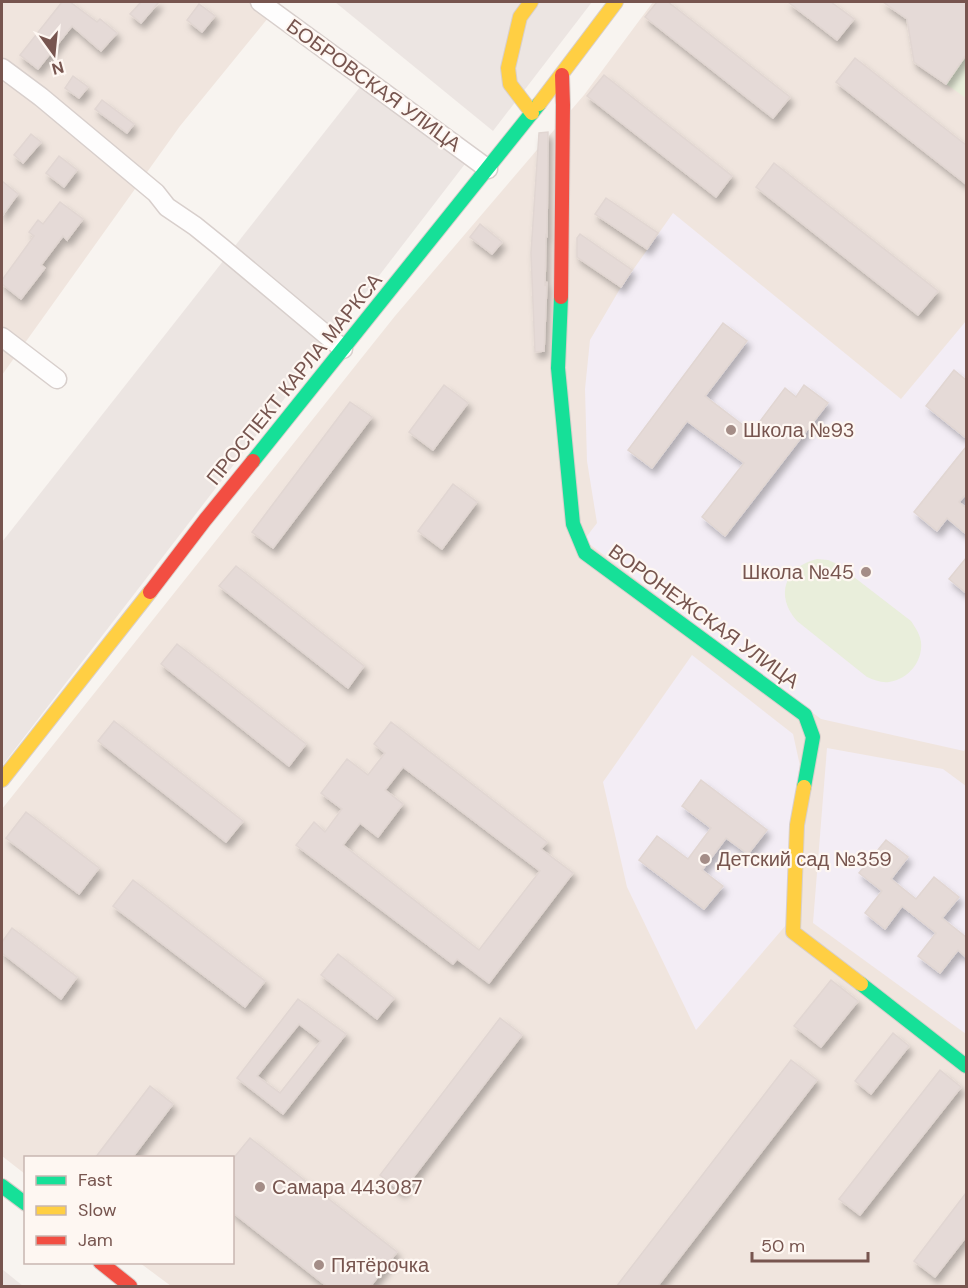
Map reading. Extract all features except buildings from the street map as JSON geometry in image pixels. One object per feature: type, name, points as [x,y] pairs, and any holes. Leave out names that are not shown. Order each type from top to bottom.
[{"type":"street","name":"БОБРОВСКАЯ УЛИЦА","points":[[260,2],[489,169]]},
{"type":"street","points":[[531,2],[520,16],[508,68],[510,84],[532,113]]},
{"type":"street","name":"ПРОСПЕКТ КАРЛА МАРКСА","points":[[2,780],[205,520],[489,169],[615,2]]},
{"type":"street","points":[[2,68],[41,97],[156,193],[167,207],[195,226],[343,349]]},
{"type":"street","name":"ВОРОНЕЖСКАЯ УЛИЦА","points":[[562,75],[564,105],[562,281],[558,368],[573,525],[585,553],[806,716],[813,737],[797,825],[793,932],[966,1066]]},
{"type":"street","points":[[2,337],[57,379]]},
{"type":"street","points":[[2,1186],[24,1202]]},
{"type":"street","points":[[101,1264],[130,1287]]},
{"type":"shaded area","points":[[2,2],[281,2],[180,126],[2,375]]},
{"type":"shaded area","points":[[335,2],[592,2],[493,131]]},
{"type":"shaded area","points":[[653,2],[966,2],[966,1286],[171,1286],[141,1264],[234,1264],[234,1156],[24,1156],[24,1173],[2,1156],[2,809],[395,316],[584,95]]},
{"type":"shaded area","points":[[360,87],[468,160],[2,766],[2,542]]},
{"type":"shaded area","points":[[673,213],[901,399],[966,321],[966,747],[964,751],[821,719],[584,540],[597,523],[587,461],[585,389],[590,340],[621,287]]},
{"type":"shaded area","name":"Детский сад №359","points":[[692,655],[793,734],[800,766],[786,925],[696,1030],[627,887],[603,782]]},
{"type":"shaded area","points":[[827,748],[943,769],[966,786],[966,1034],[813,923]]},
{"type":"shaded area","points":[[2,1269],[23,1286],[2,1286]]},
{"type":"green space","points":[[966,56],[966,98],[946,84]]},
{"type":"green space","points":[[817,559],[837,564],[911,621],[920,636],[920,656],[913,668],[903,677],[889,682],[880,682],[867,677],[797,621],[786,602],[786,584],[797,569]]},
{"type":"traffic: fast","points":[[253,461],[539,104]]},
{"type":"traffic: fast","points":[[561,297],[558,368],[573,524],[585,553],[805,715],[813,737],[804,787]]},
{"type":"traffic: fast","points":[[861,984],[966,1066]]},
{"type":"traffic: fast","points":[[2,1186],[24,1202]]},
{"type":"traffic: slow","points":[[531,2],[520,17],[508,68],[510,84],[532,113]]},
{"type":"traffic: slow","points":[[539,104],[616,2]]},
{"type":"traffic: slow","points":[[2,780],[150,592]]},
{"type":"traffic: slow","points":[[804,787],[797,825],[793,932],[861,984]]},
{"type":"traffic: jam","points":[[561,297],[562,75]]},
{"type":"traffic: jam","points":[[150,592],[253,461]]},
{"type":"traffic: jam","points":[[102,1264],[130,1286]]},
{"type":"place","name":"Школа №93","points":[[731,430]]},
{"type":"place","name":"Школа №45","points":[[866,572]]},
{"type":"place","name":"Детский сад №359","points":[[705,859]]},
{"type":"place","name":"Самара 443087","points":[[260,1187]]},
{"type":"place","name":"Пятёрочка","points":[[319,1265]]}]
